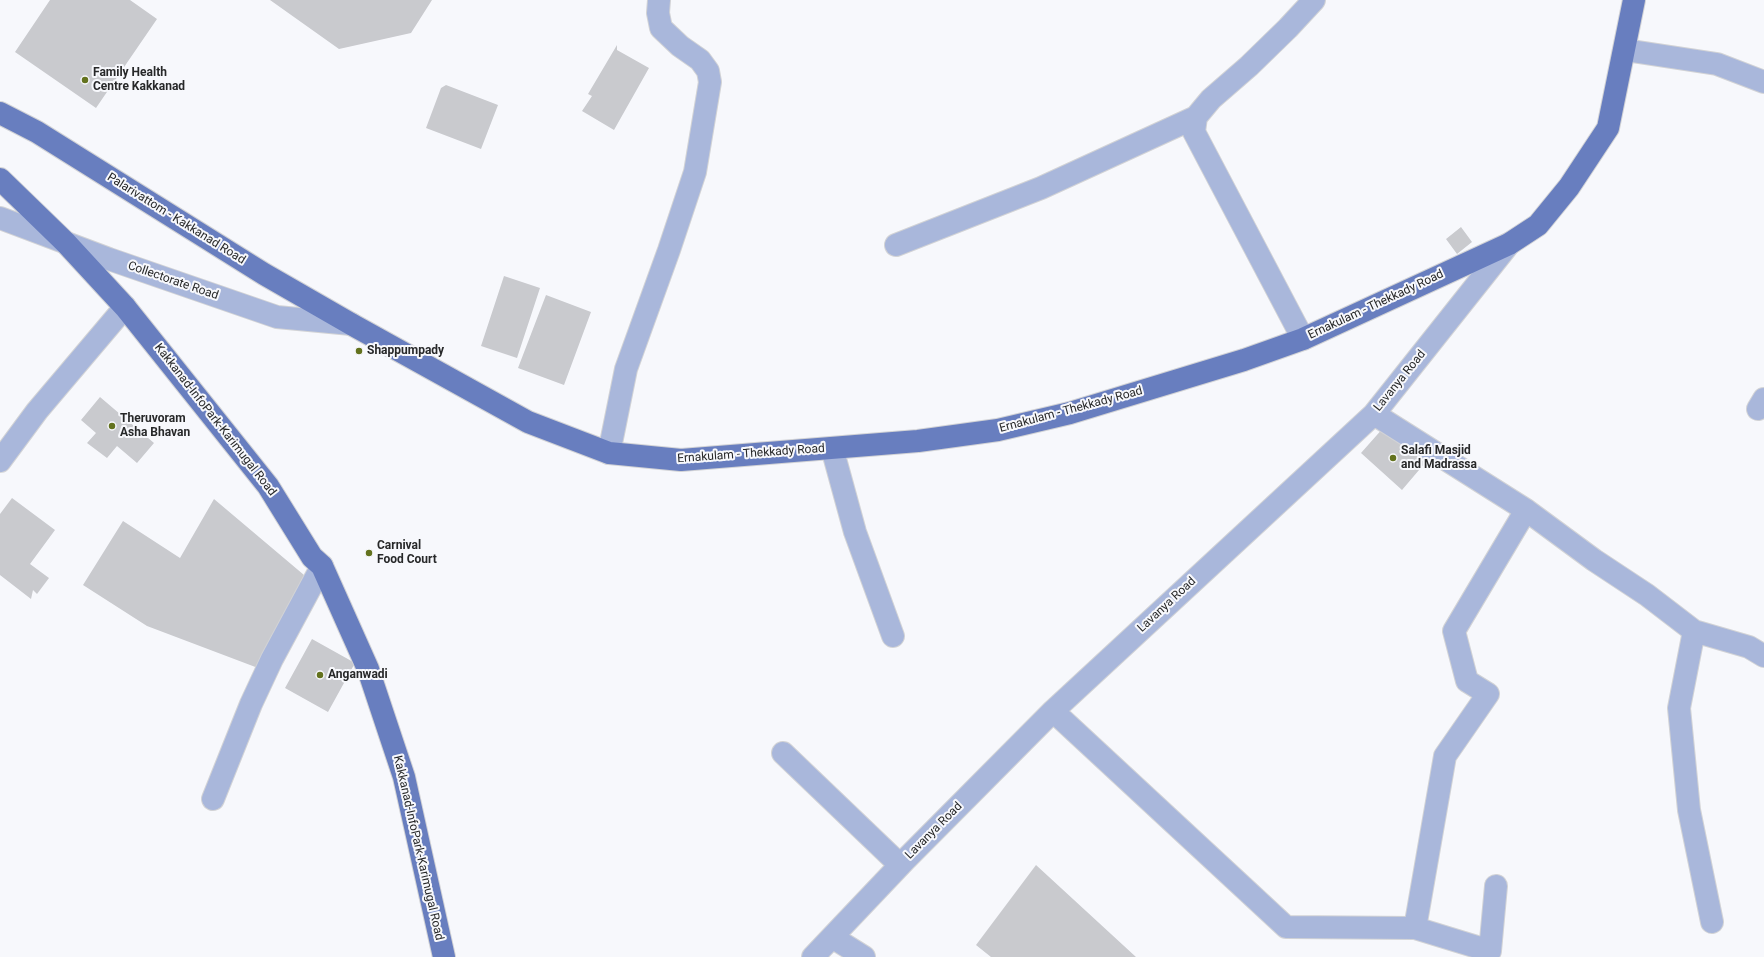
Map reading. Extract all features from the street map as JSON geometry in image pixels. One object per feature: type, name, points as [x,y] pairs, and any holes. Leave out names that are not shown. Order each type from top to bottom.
[{"type":"main road","name":"Ernakulam - Thekkady Road","points":[[351,324],[528,422],[609,453],[648,458],[681,460],[918,441],[998,430],[1070,413],[1244,360],[1303,339],[1509,244],[1538,225],[1569,187],[1608,128],[1634,0]]},
{"type":"main road","name":"Palarivattom - Kakkanad Road","points":[[0,113],[37,132],[264,274],[351,324]]},
{"type":"main road","name":"Kakkanad-InfoPark-Karimugal Road","points":[[0,178],[66,243],[125,306],[268,486],[312,557],[322,566],[368,670],[404,777],[444,957]]},
{"type":"street","points":[[609,453],[626,369],[669,250],[695,172],[710,82],[708,71],[700,60],[680,46],[661,28],[658,13],[658,0]]},
{"type":"street","points":[[896,245],[1040,188],[1196,117],[1211,99],[1249,66],[1314,0]]},
{"type":"street","points":[[1625,50],[1717,64],[1764,82]]},
{"type":"street","points":[[1196,117],[1194,132],[1303,339]]},
{"type":"street","name":"Collectorate Road","points":[[0,218],[66,243],[277,317],[351,324]]},
{"type":"street","name":"Lavanya Road","points":[[813,957],[1053,710],[1374,414],[1509,244]]},
{"type":"street","points":[[0,461],[37,411],[125,306]]},
{"type":"street","points":[[1374,414],[1526,510],[1594,560],[1647,594],[1694,631],[1749,647],[1764,656]]},
{"type":"street","points":[[832,448],[855,532],[893,636]]},
{"type":"street","points":[[1415,928],[1445,756],[1488,694],[1467,681],[1454,631],[1526,510]]},
{"type":"street","points":[[213,799],[251,704],[272,659],[322,566]]},
{"type":"street","points":[[1694,631],[1679,708],[1688,810],[1712,922]]},
{"type":"street","points":[[1053,710],[1286,928],[1415,928],[1490,951],[1496,886]]},
{"type":"street","points":[[783,752],[900,866]]},
{"type":"street","points":[[832,937],[864,957]]},
{"type":"building","name":"Family Health Centre Kakkanad","points":[[50,0],[130,0],[157,19],[96,108],[15,52]]},
{"type":"building","points":[[270,0],[432,0],[411,33],[339,49]]},
{"type":"building","points":[[617,45],[617,50],[649,68],[614,130],[582,111],[592,96],[588,94]]},
{"type":"building","points":[[446,85],[498,105],[481,149],[426,128],[441,88]]},
{"type":"building","points":[[1461,227],[1472,242],[1457,254],[1446,239]]},
{"type":"building","points":[[504,276],[540,288],[517,358],[481,346]]},
{"type":"building","points":[[546,295],[591,312],[564,385],[518,368]]},
{"type":"building","name":"Theruvoram Asha Bhavan","points":[[100,397],[154,443],[137,463],[117,446],[107,458],[87,443],[96,433],[81,420]]},
{"type":"building","name":"Salafi Masjid and Madrassa","points":[[1384,427],[1425,463],[1402,490],[1361,453]]},
{"type":"building","points":[[12,498],[55,530],[30,564],[49,578],[37,594],[33,590],[31,599],[0,575],[0,514]]},
{"type":"building","points":[[214,499],[304,575],[258,668],[147,626],[83,585],[123,521],[180,558]]},
{"type":"building","name":"Anganwadi","points":[[312,639],[355,663],[328,712],[285,688]]},
{"type":"building","points":[[1036,865],[1136,957],[991,957],[976,945]]},
{"type":"place","name":"Family Health Centre Kakkanad","points":[[85,80]]},
{"type":"place","name":"Shappumpady","points":[[359,351]]},
{"type":"place","name":"Theruvoram Asha Bhavan","points":[[112,426]]},
{"type":"place","name":"Salafi Masjid and Madrassa","points":[[1393,458]]},
{"type":"place","name":"Carnival Food Court","points":[[369,553]]},
{"type":"place","name":"Anganwadi","points":[[320,675]]}]
